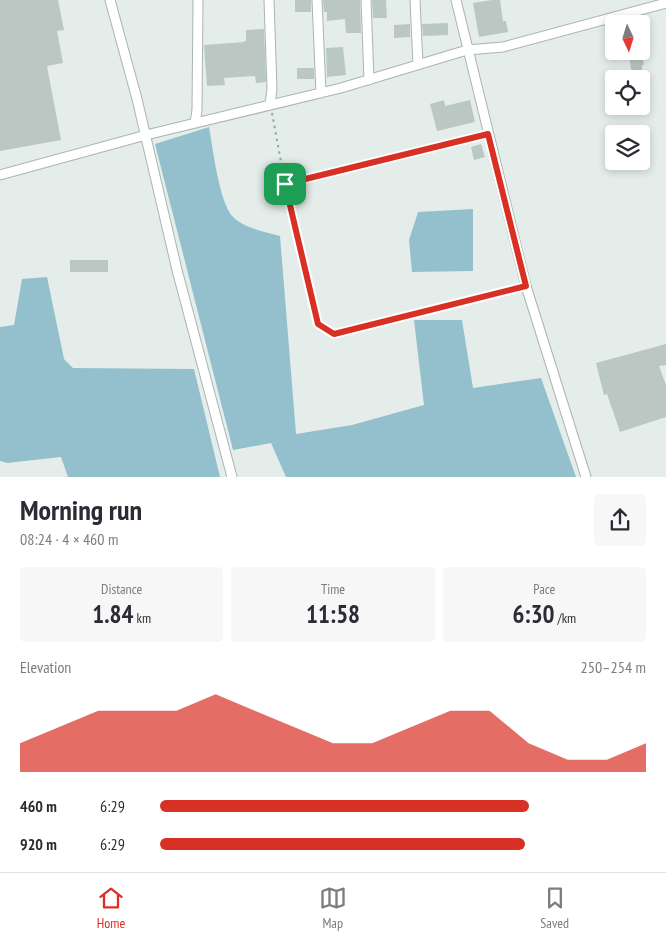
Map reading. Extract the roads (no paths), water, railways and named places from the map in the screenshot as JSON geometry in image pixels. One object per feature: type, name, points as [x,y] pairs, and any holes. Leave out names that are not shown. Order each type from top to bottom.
[{"type":"street","points":[[110,0],[146,135],[177,270],[232,477]]},
{"type":"street","points":[[195,123],[197,110],[198,0]]},
{"type":"street","points":[[269,0],[272,89],[270,105]]},
{"type":"street","points":[[317,0],[321,93]]},
{"type":"street","points":[[366,0],[369,80]]},
{"type":"street","points":[[415,0],[418,65]]},
{"type":"street","points":[[456,0],[526,286],[586,477]]},
{"type":"street","points":[[0,175],[146,135],[321,93],[467,50],[502,47],[666,3]]},
{"type":"water","points":[[209,127],[217,175],[228,210],[233,217],[243,224],[280,236],[296,434],[352,425],[424,405],[414,320],[462,320],[473,388],[541,378],[576,477],[286,477],[271,443],[233,450],[155,144]]},
{"type":"water","points":[[473,209],[473,271],[412,272],[409,240],[418,212]]},
{"type":"water","points":[[47,277],[64,359],[73,368],[194,369],[220,477],[68,477],[61,457],[7,463],[0,461],[0,327],[14,325],[22,279]]}]
